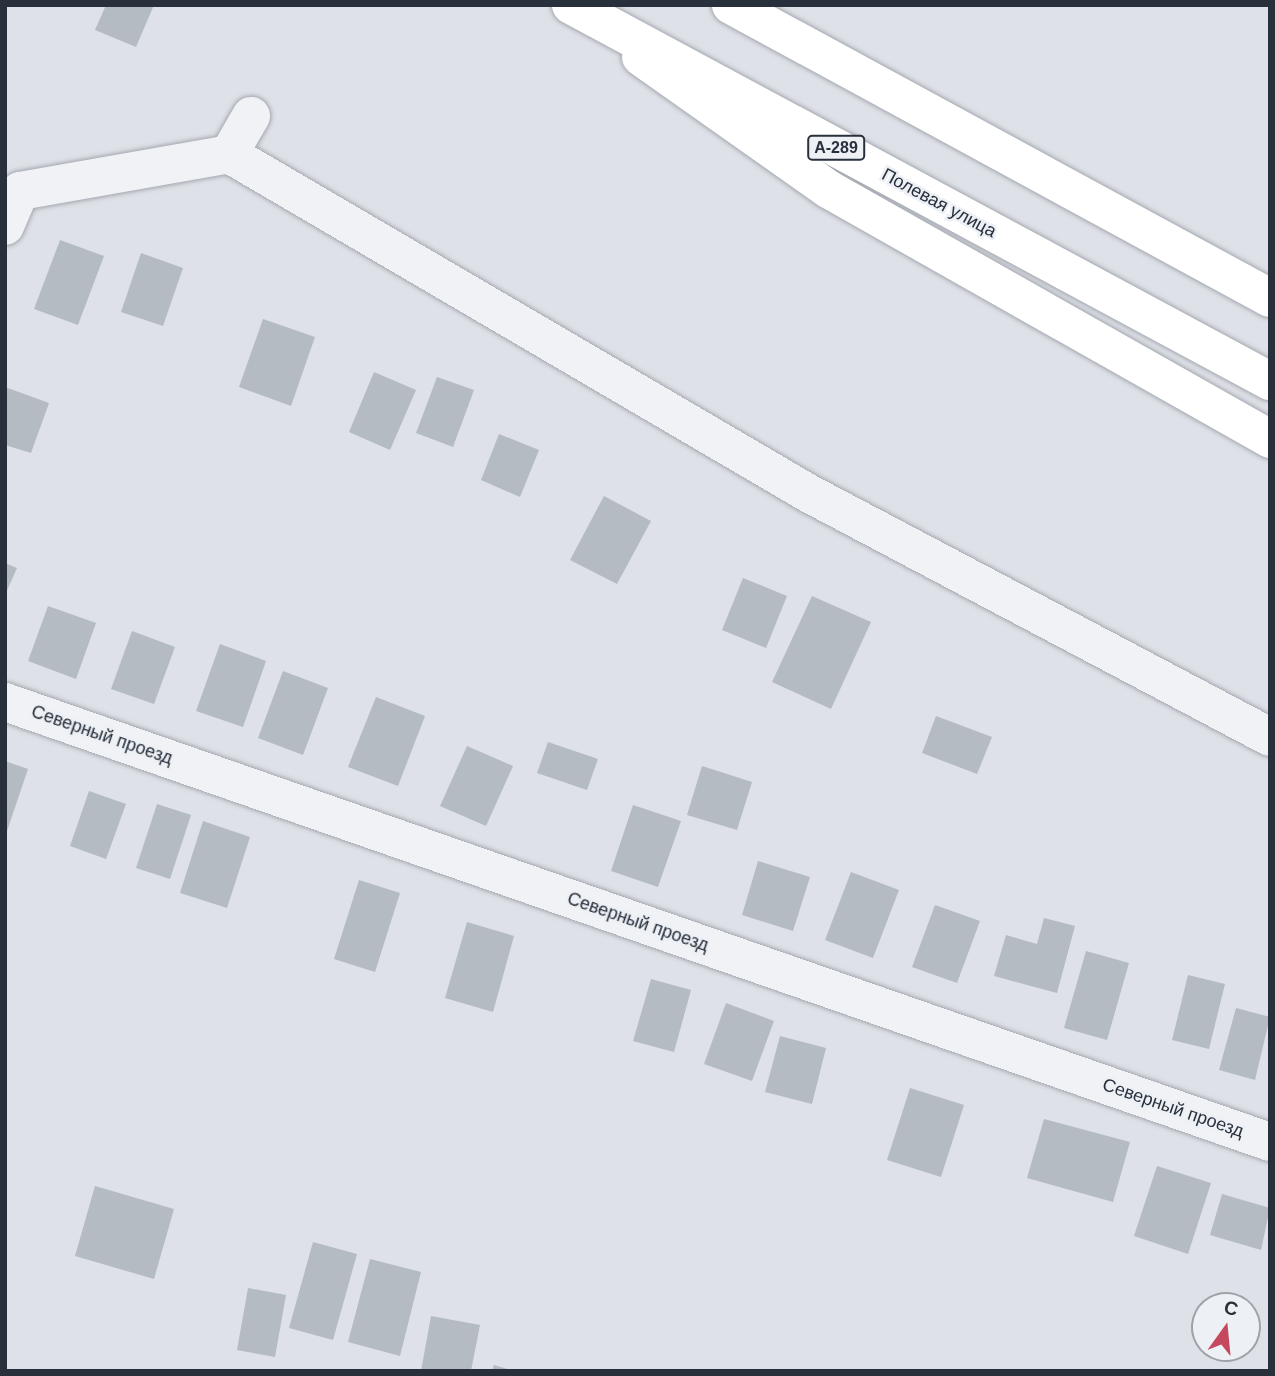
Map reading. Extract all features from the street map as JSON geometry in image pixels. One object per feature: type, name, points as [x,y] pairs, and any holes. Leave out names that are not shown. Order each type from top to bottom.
[{"type":"main road","name":"Полевая улица","points":[[569,5],[1270,381]]},
{"type":"main road","points":[[569,5],[828,189],[1270,439]]},
{"type":"main road","points":[[731,5],[1270,298]]},
{"type":"street","points":[[229,154],[251,116]]},
{"type":"street","points":[[5,226],[13,188],[229,154],[808,493],[1270,737]]},
{"type":"street","name":"Северный проезд","points":[[5,702],[1270,1142]]},
{"type":"building","points":[[106,5],[154,5],[136,47],[95,30]]},
{"type":"building","points":[[60,240],[104,256],[78,325],[34,309]]},
{"type":"building","points":[[141,253],[183,268],[163,326],[121,312]]},
{"type":"building","points":[[263,319],[315,337],[291,406],[239,387]]},
{"type":"building","points":[[374,372],[416,390],[390,450],[349,432]]},
{"type":"building","points":[[437,377],[474,390],[453,447],[416,433]]},
{"type":"building","points":[[5,387],[49,403],[31,453],[5,445]]},
{"type":"building","points":[[499,434],[539,450],[520,497],[481,480]]},
{"type":"building","points":[[604,496],[651,521],[617,584],[570,560]]},
{"type":"building","points":[[5,563],[17,568],[5,595]]},
{"type":"building","points":[[743,578],[787,596],[766,648],[722,630]]},
{"type":"building","points":[[812,596],[871,622],[831,709],[772,682]]},
{"type":"building","points":[[48,606],[96,623],[76,679],[28,661]]},
{"type":"building","points":[[132,631],[175,647],[154,704],[111,689]]},
{"type":"building","points":[[220,644],[266,661],[243,727],[196,711]]},
{"type":"building","points":[[283,671],[328,688],[303,755],[258,738]]},
{"type":"building","points":[[376,697],[425,716],[398,786],[348,767]]},
{"type":"building","points":[[936,716],[992,737],[977,774],[922,753]]},
{"type":"building","points":[[548,742],[598,759],[587,790],[537,773]]},
{"type":"building","points":[[467,746],[513,766],[486,826],[440,806]]},
{"type":"building","points":[[5,761],[28,769],[6,834],[5,834]]},
{"type":"building","points":[[702,766],[752,782],[737,830],[687,815]]},
{"type":"building","points":[[89,791],[126,804],[106,859],[70,846]]},
{"type":"building","points":[[157,804],[191,815],[170,879],[136,868]]},
{"type":"building","points":[[633,805],[681,821],[658,887],[611,871]]},
{"type":"building","points":[[203,821],[250,837],[227,908],[180,893]]},
{"type":"building","points":[[758,861],[810,877],[793,931],[742,915]]},
{"type":"building","points":[[851,872],[899,890],[873,958],[825,940]]},
{"type":"building","points":[[359,880],[400,893],[375,972],[334,959]]},
{"type":"building","points":[[935,905],[980,921],[957,983],[912,967]]},
{"type":"building","points":[[1044,918],[1075,926],[1057,993],[994,976],[1006,935],[1037,944]]},
{"type":"building","points":[[467,922],[514,936],[493,1012],[445,998]]},
{"type":"building","points":[[1086,951],[1129,963],[1107,1040],[1064,1028]]},
{"type":"building","points":[[1188,975],[1225,984],[1209,1049],[1172,1040]]},
{"type":"building","points":[[651,979],[691,990],[674,1052],[633,1041]]},
{"type":"building","points":[[726,1003],[774,1021],[752,1081],[704,1064]]},
{"type":"building","points":[[1236,1008],[1270,1017],[1255,1080],[1219,1070]]},
{"type":"building","points":[[780,1036],[826,1048],[812,1104],[765,1092]]},
{"type":"building","points":[[910,1088],[964,1105],[941,1177],[887,1160]]},
{"type":"building","points":[[1044,1119],[1130,1142],[1113,1202],[1027,1178]]},
{"type":"building","points":[[1157,1166],[1211,1183],[1188,1254],[1134,1236]]},
{"type":"building","points":[[95,1186],[174,1209],[154,1279],[75,1256]]},
{"type":"building","points":[[1222,1194],[1270,1208],[1261,1250],[1210,1235]]},
{"type":"building","points":[[313,1242],[357,1254],[333,1340],[289,1328]]},
{"type":"building","points":[[370,1259],[421,1272],[400,1356],[348,1342]]},
{"type":"building","points":[[248,1288],[286,1295],[275,1357],[237,1350]]},
{"type":"building","points":[[431,1316],[480,1325],[471,1371],[421,1371]]},
{"type":"building","points":[[494,1365],[511,1370],[511,1371],[492,1371]]}]
